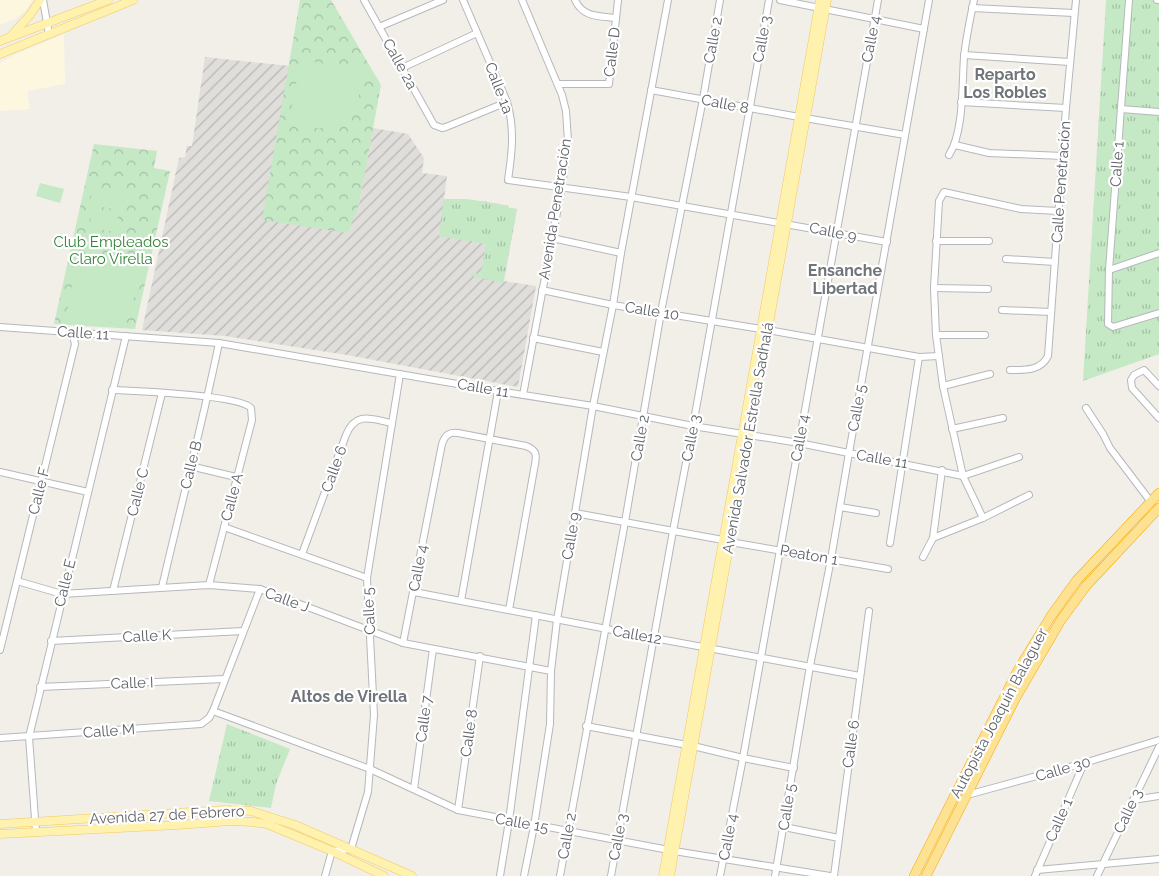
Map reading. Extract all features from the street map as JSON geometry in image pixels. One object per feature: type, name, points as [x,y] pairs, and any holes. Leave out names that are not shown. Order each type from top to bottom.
[{"type":"highway","name":"Autopista Joaquín Balaguer","points":[[914,876],[1018,670],[1051,616],[1077,580],[1159,493]]},
{"type":"highway","name":"Autopista Joaquín Balaguer","points":[[926,876],[1020,692],[1061,620],[1086,586],[1159,508]]},
{"type":"main road","points":[[10,38],[42,0]]},
{"type":"main road","points":[[0,41],[108,0]]},
{"type":"main road","points":[[1,54],[133,0]]},
{"type":"main road","name":"Avenida Salvador Estrella Sadhalá","points":[[663,876],[671,851],[821,5],[827,0]]},
{"type":"main road","name":"Avenida 27 de Febrero","points":[[0,824],[224,810],[251,810],[295,824],[412,876]]},
{"type":"main road","name":"Avenida 27 de Febrero","points":[[0,834],[231,821],[253,822],[267,824],[332,851],[384,876]]},
{"type":"main road","name":"Avenida Salvador Estrella Sadhalá","points":[[670,876],[671,851]]},
{"type":"street","points":[[42,0],[49,34]]},
{"type":"street","name":"Calle 2a","points":[[364,0],[434,125],[446,127],[507,102]]},
{"type":"street","points":[[379,27],[443,0]]},
{"type":"street","name":"Calle 1a","points":[[463,0],[507,102],[512,119],[513,135],[508,180]]},
{"type":"street","name":"Avenida Penetración","points":[[522,0],[558,84],[566,111],[568,141],[562,186],[523,395]]},
{"type":"street","points":[[575,0],[578,6],[586,13],[616,18]]},
{"type":"street","name":"Calle D","points":[[558,84],[609,84],[618,0]]},
{"type":"street","name":"Calle 9","points":[[524,876],[550,724],[551,671],[557,620],[593,406],[668,0]]},
{"type":"street","name":"Calle 2","points":[[560,876],[644,416],[660,312],[703,99],[720,0]]},
{"type":"street","name":"Calle 3","points":[[611,876],[769,0]]},
{"type":"street","points":[[780,0],[821,5],[924,29]]},
{"type":"street","name":"Calle 4","points":[[720,876],[878,0]]},
{"type":"street","name":"Calle 5","points":[[775,876],[810,666],[832,559],[929,0]]},
{"type":"street","points":[[949,155],[955,145],[961,102],[964,55],[974,0]]},
{"type":"street","name":"Calle Penetración","points":[[1010,370],[1031,370],[1045,362],[1050,348],[1058,211],[1076,0]]},
{"type":"street","name":"Calle 1","points":[[1129,0],[1107,320],[1110,326],[1117,326],[1159,313]]},
{"type":"street","points":[[972,8],[1074,13]]},
{"type":"street","points":[[402,68],[477,33]]},
{"type":"street","points":[[964,55],[1070,62]]},
{"type":"street","name":"Calle 8","points":[[651,90],[905,135]]},
{"type":"street","points":[[961,102],[1066,108]]},
{"type":"street","points":[[1121,109],[1159,112]]},
{"type":"street","points":[[955,145],[989,153],[1063,156]]},
{"type":"street","name":"Calle 9","points":[[508,180],[631,196],[887,242]]},
{"type":"street","points":[[983,518],[963,476],[943,386],[936,335],[934,288],[939,200],[944,192],[1021,209],[1058,211]]},
{"type":"street","points":[[552,238],[621,253]]},
{"type":"street","points":[[936,241],[989,241]]},
{"type":"street","points":[[1109,270],[1159,254]]},
{"type":"street","points":[[1006,259],[1055,262]]},
{"type":"street","points":[[934,288],[988,289]]},
{"type":"street","name":"Calle 10","points":[[542,290],[613,305],[818,338],[919,357],[939,356]]},
{"type":"street","points":[[1002,310],[1051,312]]},
{"type":"street","name":"Calle 11","points":[[0,327],[219,343],[593,406],[693,426],[942,470],[963,476]]},
{"type":"street","name":"Calle F","points":[[0,650],[75,344],[72,332]]},
{"type":"street","points":[[936,335],[985,335]]},
{"type":"street","name":"Calle E","points":[[36,832],[29,737],[62,594],[126,336]]},
{"type":"street","points":[[533,338],[603,352]]},
{"type":"street","name":"Calle B","points":[[162,587],[208,397],[219,343]]},
{"type":"street","points":[[890,543],[919,357]]},
{"type":"street","points":[[1159,386],[1144,370],[1134,374],[1131,380],[1132,388],[1159,418]]},
{"type":"street","name":"Calle 5","points":[[351,849],[368,792],[374,715],[367,578],[400,374]]},
{"type":"street","points":[[943,386],[990,374]]},
{"type":"street","points":[[112,390],[162,392],[208,397]]},
{"type":"street","points":[[461,601],[498,391]]},
{"type":"street","name":"Calle C","points":[[113,591],[162,392]]},
{"type":"street","name":"Calle A","points":[[208,397],[242,403],[250,408],[252,420],[209,585]]},
{"type":"street","points":[[1086,408],[1110,448],[1150,502]]},
{"type":"street","name":"Calle 6","points":[[302,554],[352,424],[357,419],[364,418],[392,423]]},
{"type":"street","points":[[952,429],[1003,418]]},
{"type":"street","name":"Calle 4","points":[[404,643],[442,444],[446,435],[453,432],[490,439]]},
{"type":"street","points":[[490,439],[526,446],[536,452],[509,610]]},
{"type":"street","points":[[963,476],[1019,457]]},
{"type":"street","points":[[190,466],[236,477]]},
{"type":"street","points":[[923,557],[932,538],[942,470]]},
{"type":"street","points":[[0,472],[88,492]]},
{"type":"street","points":[[932,538],[983,518],[1029,495]]},
{"type":"street","points":[[840,508],[876,513]]},
{"type":"street","name":"Peaton 1","points":[[575,513],[888,569]]},
{"type":"street","points":[[224,527],[367,578]]},
{"type":"street","name":"Calle J","points":[[18,582],[62,594],[209,585],[260,590],[404,643],[551,671]]},
{"type":"street","points":[[260,590],[213,711],[370,769]]},
{"type":"street","name":"Calle12","points":[[414,592],[860,676]]},
{"type":"street","name":"Calle 6","points":[[834,876],[869,611]]},
{"type":"street","points":[[500,876],[536,615]]},
{"type":"street","name":"Calle K","points":[[51,641],[243,631]]},
{"type":"street","name":"Calle 7","points":[[414,789],[433,648]]},
{"type":"street","name":"Calle 8","points":[[458,810],[480,656]]},
{"type":"street","name":"Calle I","points":[[40,687],[224,679]]},
{"type":"street","name":"Calle M","points":[[0,738],[201,724],[210,718],[213,711]]},
{"type":"street","points":[[586,726],[794,768]]},
{"type":"street","name":"Calle 30","points":[[967,795],[1159,740]]},
{"type":"street","name":"Calle 3","points":[[1097,876],[1159,747]]},
{"type":"street","name":"Calle 1","points":[[1036,873],[1084,763]]},
{"type":"street","name":"Calle 15","points":[[370,769],[458,810],[671,851],[830,876]]},
{"type":"street","points":[[1133,800],[1159,796]]},
{"type":"street","points":[[784,827],[839,838]]},
{"type":"street","points":[[325,876],[332,851],[351,849]]},
{"type":"street","points":[[1036,873],[1159,859]]},
{"type":"shaded area","points":[[0,0],[33,0],[18,17],[0,25]]},
{"type":"shaded area","points":[[64,34],[65,84],[27,91],[30,109],[0,111],[0,63],[14,55]]},
{"type":"shaded area","points":[[205,57],[290,66],[263,220],[359,204],[373,128],[408,134],[424,158],[422,173],[447,176],[444,199],[483,201],[517,209],[504,281],[536,286],[518,387],[347,355],[225,336],[142,330],[179,158],[185,157],[187,146],[192,146]]},
{"type":"green space","points":[[300,0],[331,0],[381,85],[359,204],[348,233],[262,220]]},
{"type":"green space","points":[[1106,0],[1159,0],[1159,354],[1083,381]]},
{"type":"green space","points":[[303,60],[365,71],[353,109],[340,122],[320,128],[289,123],[300,63]]},
{"type":"green space","name":"Club Empleados Claro Virella","points":[[94,144],[157,151],[154,168],[170,171],[135,329],[54,324]]},
{"type":"green space","points":[[40,183],[64,189],[60,203],[36,196]]},
{"type":"green space","points":[[93,188],[125,194],[121,211],[89,204]]},
{"type":"green space","points":[[444,199],[467,199],[517,209],[503,283],[471,276],[472,273],[481,274],[486,244],[439,236]]},
{"type":"green space","points":[[92,213],[118,217],[115,232],[89,227]]},
{"type":"green space","points":[[82,253],[146,267],[132,302],[121,316],[113,321],[95,325],[65,322],[78,256]]},
{"type":"green space","points":[[227,724],[290,749],[276,784],[271,808],[209,801]]},
{"type":"district","name":"Reparto Los Robles","points":[[1005,83]]},
{"type":"district","name":"Ensanche Libertad","points":[[845,279]]},
{"type":"district","name":"Altos de Virella","points":[[349,696]]}]
